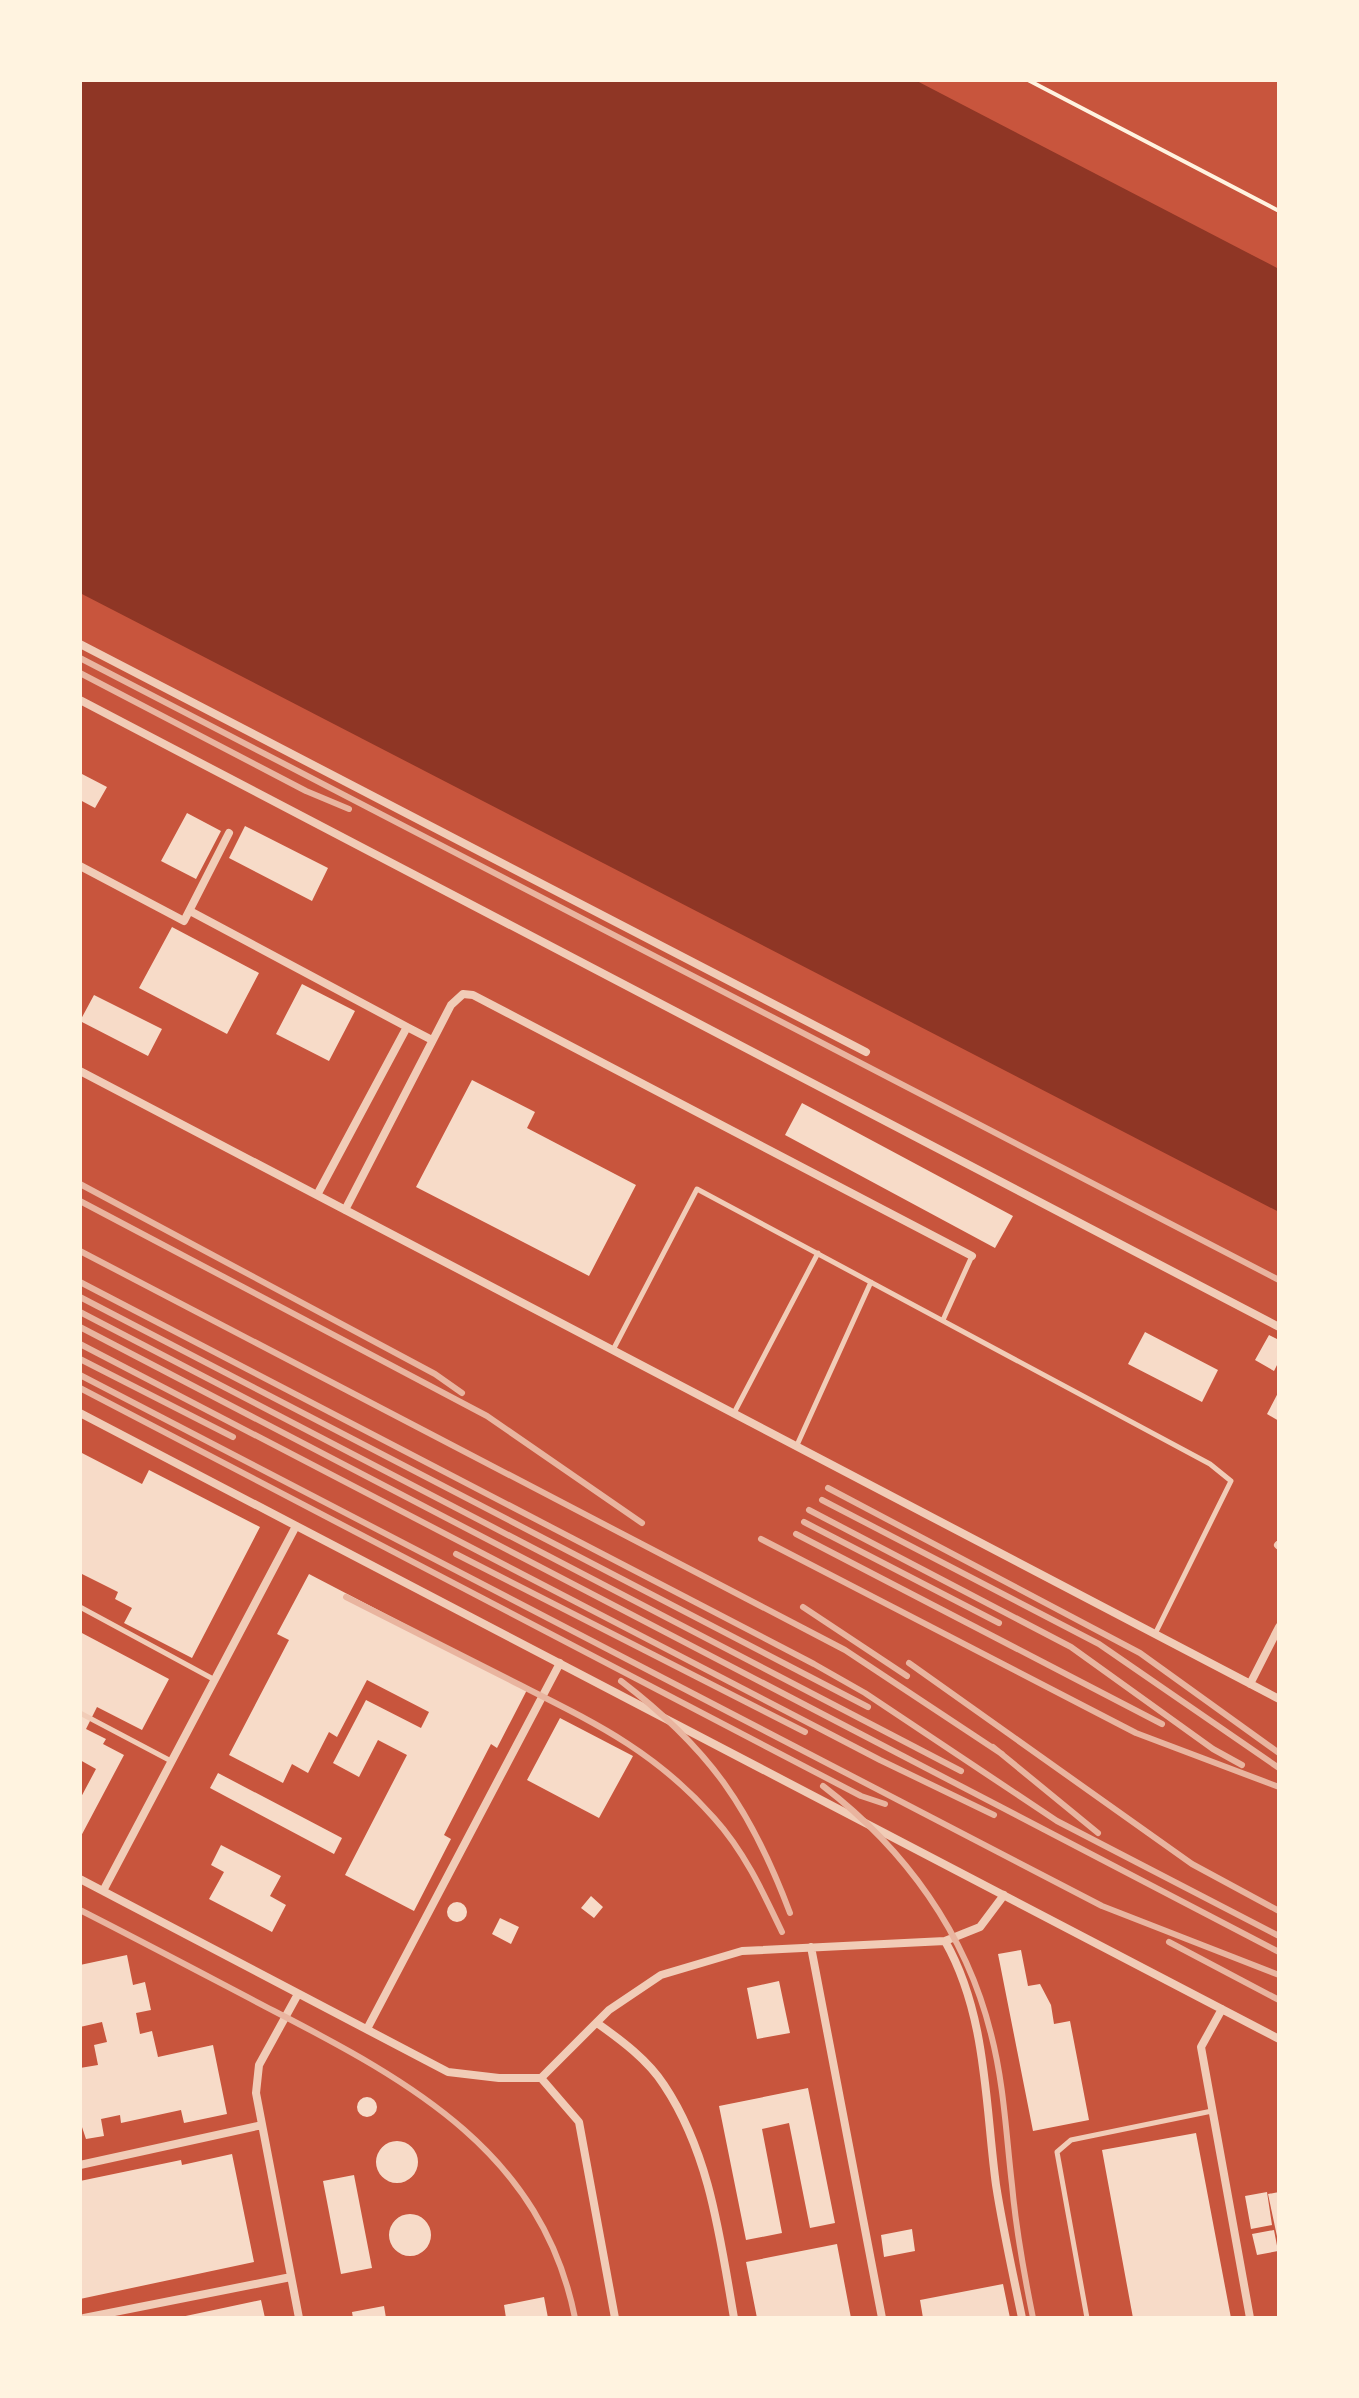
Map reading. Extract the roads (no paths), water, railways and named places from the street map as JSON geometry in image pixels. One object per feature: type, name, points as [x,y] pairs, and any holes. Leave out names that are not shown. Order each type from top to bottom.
[{"type":"street","points":[[80,644],[866,1052]]},
{"type":"street","points":[[80,700],[1279,1327]]},
{"type":"street","points":[[80,866],[184,921],[229,833]]},
{"type":"street","points":[[190,911],[432,1040]]},
{"type":"street","points":[[345,1210],[451,1005],[463,994],[473,995],[972,1256]]},
{"type":"street","points":[[317,1195],[407,1027]]},
{"type":"street","points":[[80,1071],[1279,1699]]},
{"type":"street","points":[[80,1413],[1279,2039]]},
{"type":"street","points":[[103,1891],[296,1526]]},
{"type":"street","points":[[1250,1684],[1279,1627]]},
{"type":"street","points":[[367,2029],[560,1663]]},
{"type":"street","points":[[80,1879],[448,2072],[499,2078],[541,2078],[609,2010],[661,1975],[742,1951],[945,1941],[980,1927],[1004,1895]]},
{"type":"street","points":[[945,1941],[958,1963],[986,2071],[996,2186],[1022,2318]]},
{"type":"street","points":[[811,1947],[882,2318]]},
{"type":"street","points":[[298,1994],[259,2065],[256,2093],[299,2318]]},
{"type":"street","points":[[1222,2009],[1201,2047],[1250,2318]]},
{"type":"street","points":[[597,2023],[627,2045],[664,2084],[703,2163],[734,2318]]},
{"type":"street","points":[[541,2078],[579,2122],[615,2318]]},
{"type":"street","points":[[80,2165],[262,2125]]},
{"type":"street","points":[[84,2318],[291,2277]]},
{"type":"lane","points":[[613,1350],[697,1189],[1210,1464],[1231,1481],[1155,1634]]},
{"type":"lane","points":[[734,1413],[818,1253]]},
{"type":"lane","points":[[943,1320],[972,1256]]},
{"type":"lane","points":[[797,1446],[871,1282]]},
{"type":"lane","points":[[80,1607],[215,1680]]},
{"type":"lane","points":[[80,1713],[172,1762]]},
{"type":"lane","points":[[1087,2318],[1057,2152],[1071,2140],[1212,2111]]},
{"type":"railway","points":[[80,658],[1279,1280]]},
{"type":"railway","points":[[80,673],[306,791],[349,809]]},
{"type":"railway","points":[[80,1184],[435,1374],[462,1393]]},
{"type":"railway","points":[[80,1201],[487,1416],[642,1523]]},
{"type":"railway","points":[[80,1251],[845,1650],[1002,1754]]},
{"type":"railway","points":[[80,1282],[814,1664],[865,1693],[1057,1821],[1279,1936]]},
{"type":"railway","points":[[80,1297],[868,1707]]},
{"type":"railway","points":[[80,1312],[961,1771]]},
{"type":"railway","points":[[80,1327],[1279,1952]]},
{"type":"railway","points":[[80,1344],[880,1760],[994,1815]]},
{"type":"railway","points":[[80,1359],[233,1437]]},
{"type":"railway","points":[[80,1375],[1102,1906],[1279,1975]]},
{"type":"railway","points":[[80,1388],[861,1796],[885,1804]]},
{"type":"railway","points":[[828,1488],[1140,1653],[1279,1753]]},
{"type":"railway","points":[[822,1500],[1099,1644],[1279,1768]]},
{"type":"railway","points":[[809,1510],[1071,1647],[1213,1749],[1242,1765]]},
{"type":"railway","points":[[804,1522],[999,1623]]},
{"type":"railway","points":[[796,1534],[1162,1724]]},
{"type":"railway","points":[[761,1539],[1136,1733],[1279,1787]]},
{"type":"railway","points":[[456,1554],[805,1732]]},
{"type":"railway","points":[[346,1597],[570,1711],[621,1740],[669,1774],[714,1818],[735,1844],[782,1932]]},
{"type":"railway","points":[[803,1607],[907,1676]]},
{"type":"railway","points":[[909,1663],[1192,1864],[1279,1911]]},
{"type":"railway","points":[[621,1681],[679,1731],[724,1784],[760,1842],[790,1913]]},
{"type":"railway","points":[[993,1747],[1098,1833]]},
{"type":"railway","points":[[823,1786],[880,1837],[906,1866],[948,1928],[980,1997],[999,2072],[1016,2218],[1033,2318]]},
{"type":"railway","points":[[80,1910],[325,2038],[421,2096],[464,2129],[501,2167],[533,2210],[558,2260],[575,2318]]},
{"type":"railway","points":[[1169,1942],[1279,2000]]}]
